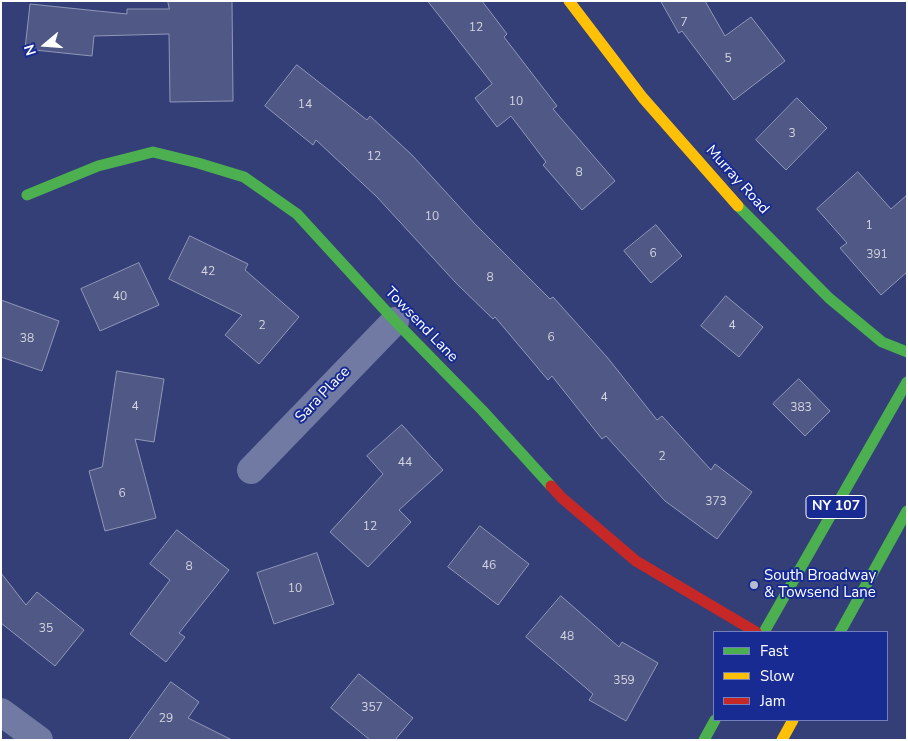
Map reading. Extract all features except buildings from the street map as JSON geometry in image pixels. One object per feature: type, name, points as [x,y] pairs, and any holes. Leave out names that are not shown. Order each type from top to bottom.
[{"type":"street","name":"Murray Road","points":[[569,1],[643,98],[743,211],[829,298],[882,342],[907,352]]},
{"type":"street","name":"Towsend Lane","points":[[27,195],[98,166],[153,152],[244,177],[297,214],[568,504],[636,561],[754,631]]},
{"type":"street","name":"Sara Place","points":[[251,470],[395,321]]},
{"type":"street","name":"NY 107","points":[[765,631],[907,382]]},
{"type":"street","points":[[841,631],[898,538],[907,511]]},
{"type":"street","points":[[1,712],[39,740]]},
{"type":"street","points":[[704,740],[714,721]]},
{"type":"street","points":[[782,740],[792,721]]},
{"type":"traffic: fast","points":[[27,195],[98,166],[153,152],[244,177],[297,214],[551,486]]},
{"type":"traffic: fast","points":[[738,206],[829,298],[882,342],[907,352]]},
{"type":"traffic: fast","points":[[765,631],[907,382]]},
{"type":"traffic: fast","points":[[841,631],[907,511]]},
{"type":"traffic: fast","points":[[704,740],[714,721]]},
{"type":"traffic: slow","points":[[569,1],[643,98],[738,206]]},
{"type":"traffic: slow","points":[[782,740],[792,721]]},
{"type":"traffic: jam","points":[[551,486],[562,498],[636,561],[754,631]]},
{"type":"place","name":"South Broadway & Towsend Lane","points":[[754,585]]}]
